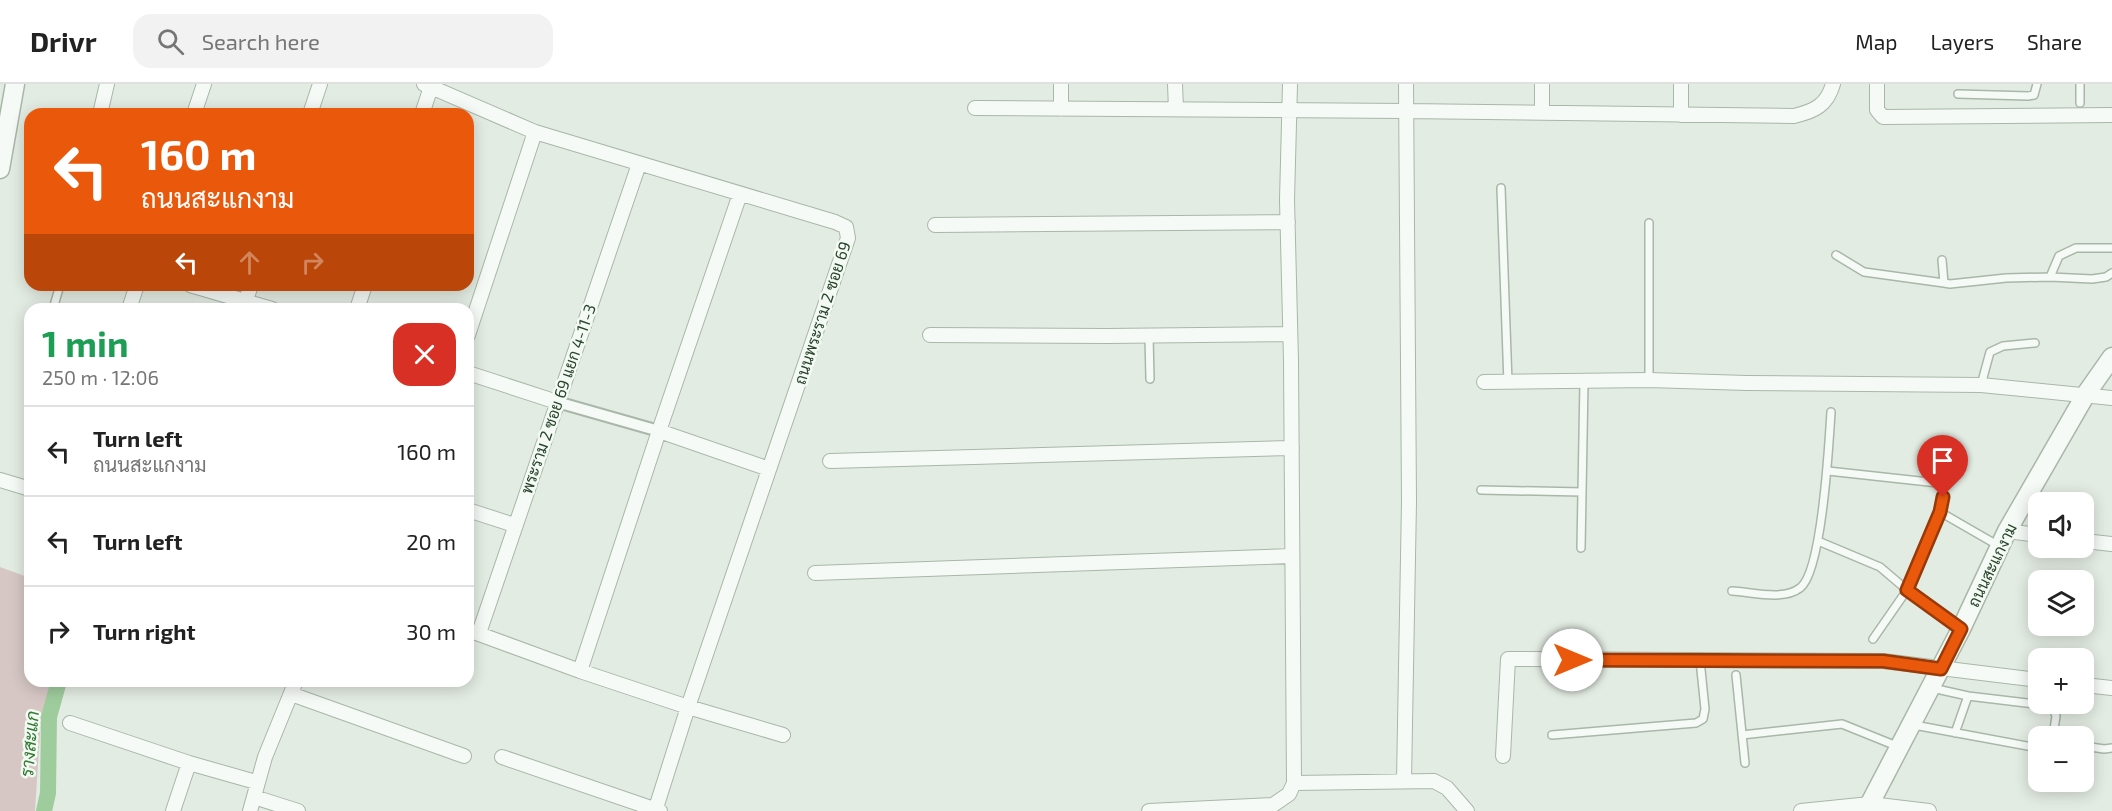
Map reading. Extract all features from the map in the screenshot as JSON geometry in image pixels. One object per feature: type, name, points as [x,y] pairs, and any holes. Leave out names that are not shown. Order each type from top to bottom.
[{"type":"street","points":[[0,169],[15,84]]},
{"type":"street","points":[[101,108],[107,84]]},
{"type":"street","points":[[196,108],[204,84]]},
{"type":"street","points":[[312,108],[320,84]]},
{"type":"street","points":[[1061,84],[1061,109]]},
{"type":"street","points":[[1175,84],[1176,109]]},
{"type":"street","points":[[1149,811],[1273,805],[1289,794],[1294,783],[1288,222],[1290,84]]},
{"type":"street","points":[[1404,781],[1409,501],[1406,84]]},
{"type":"street","points":[[1542,84],[1542,112]]},
{"type":"street","points":[[1681,115],[1682,84]]},
{"type":"street","points":[[975,108],[1794,116],[1812,112],[1822,106],[1830,95],[1833,84]]},
{"type":"street","points":[[1877,84],[1877,110],[1883,117],[2112,115]]},
{"type":"street","name":"ถนนพระราม 2 ซอย 69","points":[[423,108],[428,85],[535,132],[846,227],[848,238],[688,707],[657,811]]},
{"type":"street","points":[[474,316],[535,132]]},
{"type":"street","name":"พระราม 2 ซอย 69 แยก 4-11-3","points":[[474,629],[514,525],[639,164]]},
{"type":"street","points":[[580,671],[740,194]]},
{"type":"street","points":[[935,225],[1288,222]]},
{"type":"street","points":[[207,291],[241,303]]},
{"type":"street","points":[[930,335],[1290,334]]},
{"type":"street","name":"ถนนสะแกงาม","points":[[1868,808],[1961,629],[2003,538],[2086,394],[2112,357]]},
{"type":"street","points":[[474,375],[557,402],[659,431],[769,470]]},
{"type":"street","points":[[1484,382],[1649,380],[1981,385],[2112,398]]},
{"type":"street","points":[[830,460],[1292,448]]},
{"type":"street","points":[[0,480],[24,487]]},
{"type":"street","points":[[474,512],[514,525]]},
{"type":"street","points":[[2003,538],[2028,536]]},
{"type":"street","points":[[2094,542],[2112,544]]},
{"type":"street","points":[[814,573],[1293,556]]},
{"type":"street","points":[[474,632],[688,707],[783,735]]},
{"type":"street","points":[[1503,756],[1508,659],[1883,661],[2028,679]]},
{"type":"street","points":[[2094,686],[2112,688]]},
{"type":"street","points":[[250,811],[265,757],[291,687]]},
{"type":"street","points":[[297,687],[464,756]]},
{"type":"street","points":[[70,723],[189,763],[255,790],[298,811]]},
{"type":"street","points":[[502,757],[657,811]]},
{"type":"street","points":[[173,811],[189,763]]},
{"type":"street","points":[[1294,783],[1434,781],[1447,788],[1467,811]]},
{"type":"street","points":[[1801,811],[1868,808],[1929,811]]},
{"type":"lane","points":[[1958,94],[2028,96],[2034,95],[2037,84]]},
{"type":"lane","points":[[2080,84],[2080,103]]},
{"type":"lane","points":[[1501,188],[1508,383]]},
{"type":"lane","points":[[1649,223],[1649,380]]},
{"type":"lane","points":[[2050,277],[2059,256],[2076,248],[2112,248]]},
{"type":"lane","points":[[1836,255],[1864,272],[1944,283],[2050,277],[2092,279],[2106,277],[2112,273]]},
{"type":"lane","points":[[1942,260],[1944,283]]},
{"type":"lane","points":[[1149,336],[1150,379]]},
{"type":"lane","points":[[1981,385],[1990,352],[2003,346],[2035,343]]},
{"type":"lane","points":[[1581,548],[1584,382]]},
{"type":"lane","points":[[1732,591],[1788,594],[1799,589],[1806,582],[1818,542],[1828,471],[1831,412]]},
{"type":"lane","points":[[1828,471],[1938,483],[1942,488],[1940,512],[1907,590],[1873,639]]},
{"type":"lane","points":[[1481,490],[1582,492]]},
{"type":"lane","points":[[1940,512],[2003,538]]},
{"type":"lane","points":[[1818,542],[1880,567],[1907,590],[1961,629]]},
{"type":"lane","points":[[1552,735],[1696,723],[1703,719],[1706,709],[1700,660]]},
{"type":"lane","points":[[1736,675],[1744,763]]},
{"type":"lane","points":[[1931,688],[1968,696],[2052,706],[2056,716],[2054,726]]},
{"type":"lane","points":[[1955,733],[1968,696]]},
{"type":"lane","points":[[1742,735],[1842,724],[1900,747]]},
{"type":"lane","points":[[1912,724],[2028,746]]},
{"type":"lane","points":[[2094,748],[2112,748]]},
{"type":"shaded area","points":[[0,567],[24,576],[24,687],[50,687],[41,718],[35,811],[0,811]]},
{"type":"waterway","name":"รางสะแก","points":[[44,811],[48,793],[49,717],[57,687]]},
{"type":"route","points":[[1572,660],[1883,661],[1941,669],[1961,629],[1907,590],[1940,512],[1943,497]]}]
